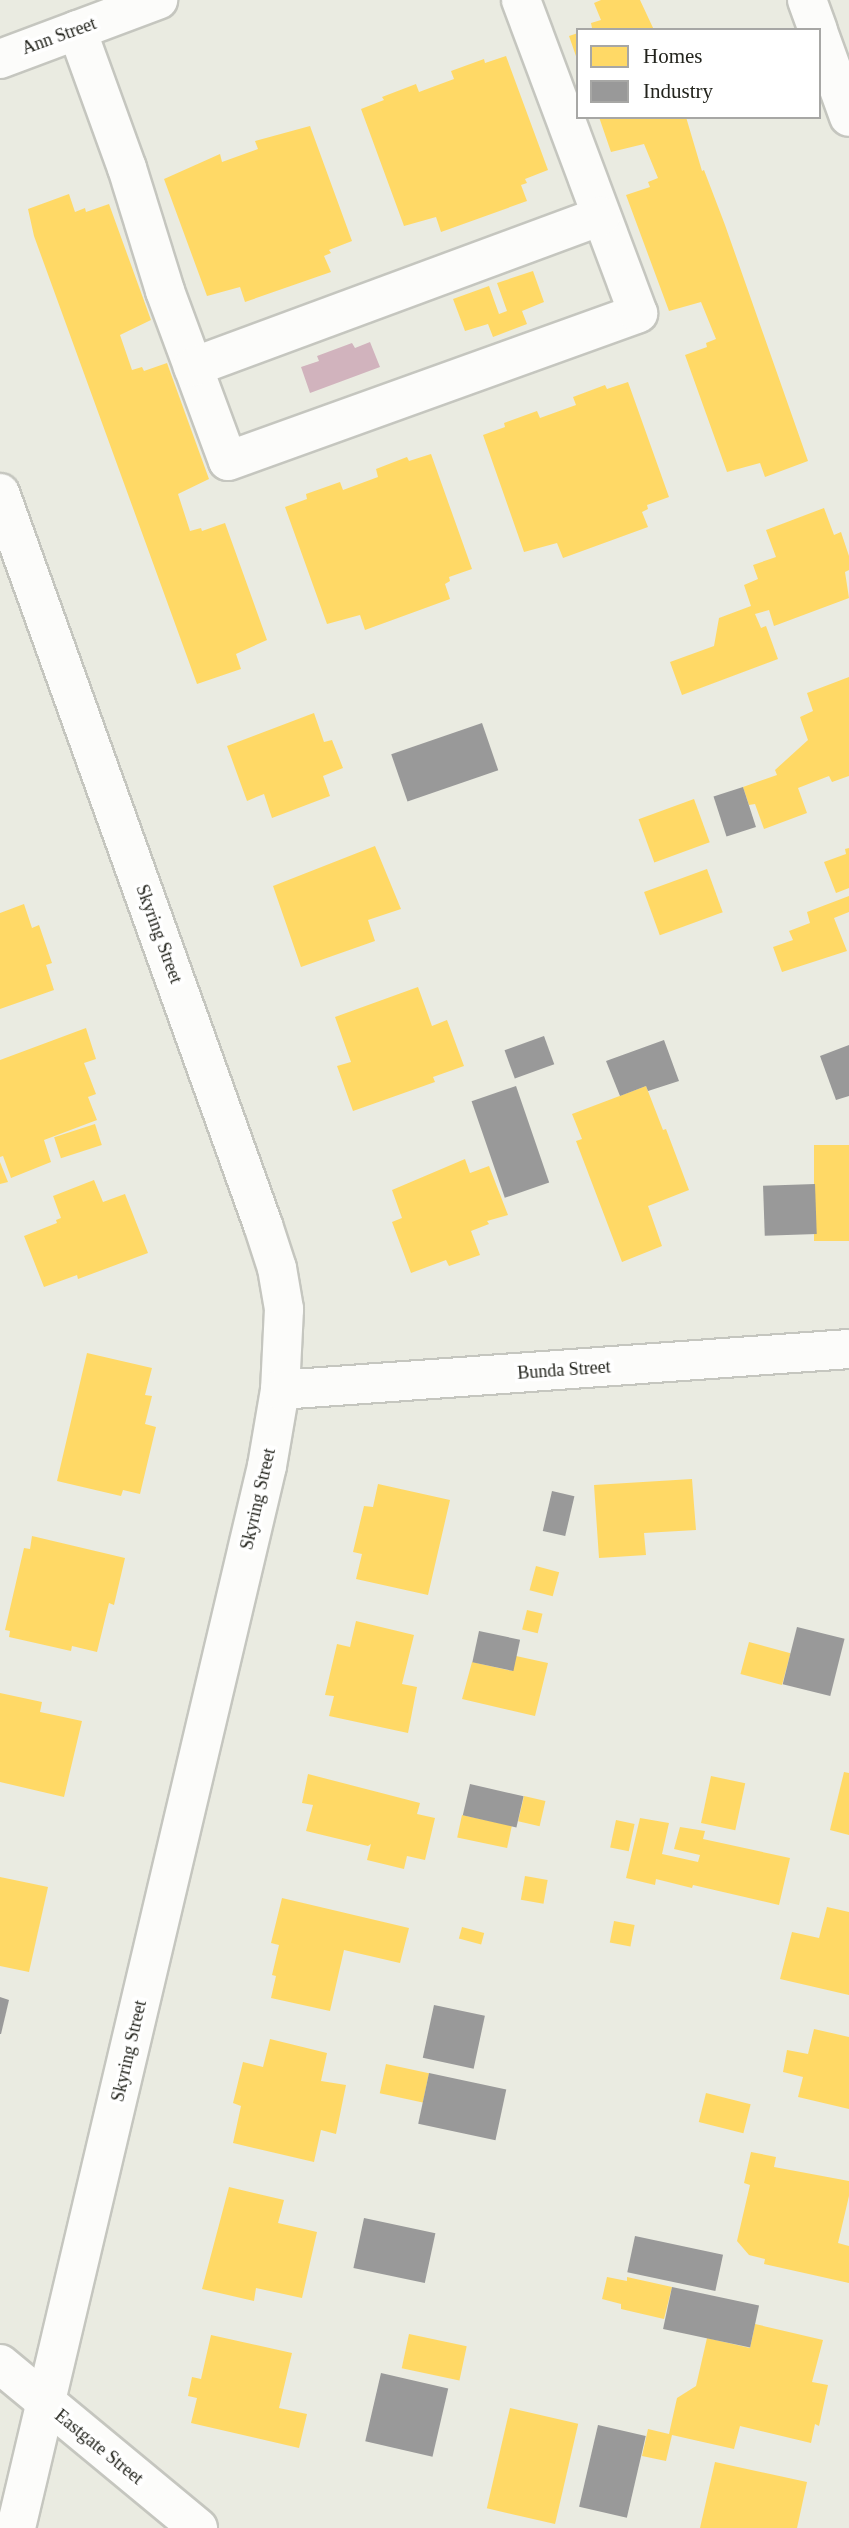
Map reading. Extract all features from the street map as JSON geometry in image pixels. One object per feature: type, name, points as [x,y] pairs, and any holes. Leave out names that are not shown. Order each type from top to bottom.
[{"type":"street","name":"Ann Street","points":[[0,58],[158,0]]},
{"type":"street","points":[[77,30],[193,368],[228,461],[638,313],[521,0]]},
{"type":"street","points":[[807,0],[817,28]]},
{"type":"street","points":[[821,40],[849,117]]},
{"type":"street","points":[[193,368],[601,216]]},
{"type":"street","name":"Skyring Street","points":[[0,493],[277,1268],[284,1309],[280,1390],[267,1466],[16,2528]]},
{"type":"street","name":"Bunda Street","points":[[280,1390],[849,1349]]},
{"type":"street","name":"Eastgate Street","points":[[0,2364],[198,2528]]},
{"type":"shaded area","points":[[370,342],[380,367],[310,393],[301,367],[319,361],[317,356],[352,343],[355,348]]},
{"type":"building: Homes","points":[[601,0],[640,0],[653,28],[592,28],[591,23],[601,20],[594,3]]},
{"type":"building: Homes","points":[[576,34],[576,56],[569,36]]},
{"type":"building: Homes","points":[[506,56],[548,170],[525,179],[527,183],[521,185],[527,201],[441,232],[436,217],[404,226],[361,109],[384,100],[382,97],[416,84],[419,92],[454,79],[451,71],[484,59],[485,63]]},
{"type":"building: Homes","points":[[600,119],[687,119],[702,171],[704,170],[725,225],[808,461],[765,477],[760,463],[727,472],[685,355],[707,347],[706,343],[716,339],[701,302],[669,311],[626,195],[650,187],[648,182],[658,178],[644,144],[611,152]]},
{"type":"building: Homes","points":[[310,126],[352,241],[329,250],[331,253],[324,256],[331,272],[245,302],[240,287],[207,296],[164,179],[220,154],[222,162],[258,149],[255,141]]},
{"type":"building: Homes","points":[[69,194],[75,212],[85,208],[86,212],[109,204],[151,320],[120,335],[132,370],[142,367],[144,371],[167,363],[209,479],[178,494],[190,531],[201,528],[202,531],[225,523],[267,640],[236,654],[241,669],[197,684],[34,236],[28,209]]},
{"type":"building: Homes","points":[[533,271],[544,302],[522,311],[527,324],[493,337],[488,324],[465,331],[453,299],[489,286],[499,314],[507,311],[497,283]]},
{"type":"building: Homes","points":[[628,382],[669,497],[647,505],[648,509],[642,512],[648,527],[563,558],[557,543],[524,552],[483,435],[505,427],[504,423],[537,411],[540,418],[576,405],[573,397],[605,385],[607,389]]},
{"type":"building: Homes","points":[[431,454],[472,569],[449,577],[450,581],[445,584],[450,599],[365,630],[360,615],[327,624],[285,507],[307,499],[306,494],[340,482],[343,490],[378,477],[376,469],[407,457],[409,461]]},
{"type":"building: Homes","points":[[824,508],[834,535],[841,532],[849,556],[849,570],[845,572],[849,598],[774,626],[769,610],[755,614],[761,628],[766,626],[778,659],[682,695],[670,662],[714,646],[719,618],[751,606],[744,585],[758,579],[753,565],[776,557],[766,530]]},
{"type":"building: Homes","points":[[849,677],[849,776],[832,782],[829,776],[798,788],[807,813],[764,829],[755,804],[749,805],[743,787],[777,775],[775,770],[808,740],[800,717],[813,711],[807,693]]},
{"type":"building: Homes","points":[[314,713],[324,742],[332,740],[343,768],[323,776],[330,796],[272,818],[264,794],[247,801],[227,746]]},
{"type":"building: Homes","points":[[694,799],[710,842],[654,862],[639,819]]},
{"type":"building: Homes","points":[[375,846],[401,909],[368,920],[375,941],[301,967],[273,886]]},
{"type":"building: Homes","points":[[849,848],[849,888],[836,893],[824,862],[846,854],[845,849]]},
{"type":"building: Homes","points":[[707,869],[723,912],[660,935],[644,892]]},
{"type":"building: Homes","points":[[849,896],[849,912],[834,918],[847,951],[782,972],[773,947],[793,940],[789,931],[810,923],[807,912]]},
{"type":"building: Homes","points":[[24,904],[32,928],[39,925],[52,963],[46,965],[54,990],[0,1009],[0,913]]},
{"type":"building: Homes","points":[[418,987],[432,1026],[447,1020],[464,1066],[433,1077],[435,1082],[353,1111],[337,1066],[351,1062],[335,1017]]},
{"type":"building: Homes","points":[[86,1028],[96,1059],[84,1063],[96,1094],[88,1097],[97,1120],[44,1140],[51,1162],[11,1178],[3,1156],[0,1157],[0,1060]]},
{"type":"building: Homes","points":[[646,1086],[689,1190],[648,1206],[662,1246],[622,1262],[576,1141],[582,1139],[572,1114]]},
{"type":"building: Homes","points":[[95,1124],[102,1145],[61,1158],[54,1137]]},
{"type":"building: Homes","points":[[814,1145],[849,1145],[849,1241],[814,1241]]},
{"type":"building: Homes","points":[[465,1159],[470,1173],[489,1166],[508,1215],[487,1221],[489,1224],[471,1231],[480,1255],[449,1266],[446,1260],[411,1273],[392,1222],[402,1218],[392,1190]]},
{"type":"building: Homes","points":[[0,1162],[8,1182],[0,1184]]},
{"type":"building: Homes","points":[[94,1180],[103,1202],[125,1194],[148,1253],[78,1279],[77,1275],[44,1287],[24,1236],[57,1223],[56,1220],[61,1218],[53,1196]]},
{"type":"building: Homes","points":[[87,1353],[152,1368],[145,1395],[152,1396],[145,1424],[156,1427],[140,1494],[123,1490],[121,1496],[57,1481]]},
{"type":"building: Homes","points":[[692,1479],[696,1530],[644,1533],[646,1555],[599,1558],[594,1485]]},
{"type":"building: Homes","points":[[378,1484],[450,1500],[428,1595],[356,1579],[362,1554],[353,1552],[364,1506],[373,1507]]},
{"type":"building: Homes","points":[[32,1536],[125,1558],[114,1605],[109,1603],[97,1652],[72,1646],[71,1651],[9,1637],[10,1631],[5,1630],[24,1548],[30,1549]]},
{"type":"building: Homes","points":[[536,1566],[559,1572],[553,1596],[530,1590]]},
{"type":"building: Homes","points":[[527,1610],[543,1614],[538,1633],[522,1629]]},
{"type":"building: Homes","points":[[356,1621],[414,1635],[402,1684],[417,1687],[408,1733],[329,1716],[334,1696],[325,1695],[337,1644],[350,1647]]},
{"type":"building: Homes","points":[[749,1642],[791,1653],[782,1685],[740,1674]]},
{"type":"building: Homes","points":[[516,1656],[548,1663],[535,1716],[462,1699],[472,1662],[512,1671]]},
{"type":"building: Homes","points":[[0,1693],[42,1702],[40,1712],[82,1721],[64,1797],[0,1782]]},
{"type":"building: Homes","points":[[844,1772],[849,1773],[849,1835],[830,1830]]},
{"type":"building: Homes","points":[[308,1774],[420,1803],[417,1814],[435,1818],[425,1860],[407,1856],[404,1869],[367,1860],[371,1844],[368,1846],[306,1831],[313,1805],[302,1803]]},
{"type":"building: Homes","points":[[711,1776],[745,1783],[735,1830],[701,1823]]},
{"type":"building: Homes","points":[[524,1796],[545,1801],[540,1826],[518,1821]]},
{"type":"building: Homes","points":[[462,1815],[512,1826],[507,1848],[457,1837]]},
{"type":"building: Homes","points":[[640,1818],[669,1823],[662,1854],[698,1862],[700,1855],[674,1849],[680,1827],[705,1831],[703,1839],[790,1858],[779,1905],[693,1885],[692,1888],[656,1879],[655,1885],[626,1878]]},
{"type":"building: Homes","points":[[616,1820],[635,1824],[629,1851],[610,1847]]},
{"type":"building: Homes","points":[[525,1876],[548,1880],[543,1904],[521,1900]]},
{"type":"building: Homes","points":[[0,1877],[48,1887],[29,1972],[0,1966]]},
{"type":"building: Homes","points":[[282,1898],[409,1928],[400,1963],[344,1950],[330,2011],[271,1998],[276,1976],[272,1975],[279,1945],[271,1943]]},
{"type":"building: Homes","points":[[827,1907],[849,1912],[849,1995],[780,1979],[792,1932],[819,1938]]},
{"type":"building: Homes","points":[[614,1921],[635,1925],[630,1947],[610,1943]]},
{"type":"building: Homes","points":[[462,1927],[484,1933],[481,1945],[459,1939]]},
{"type":"building: Homes","points":[[814,2029],[849,2037],[849,2109],[798,2097],[803,2077],[783,2072],[787,2050],[808,2054]]},
{"type":"building: Homes","points":[[270,2039],[327,2053],[321,2081],[346,2085],[336,2134],[321,2130],[314,2162],[233,2143],[241,2106],[233,2103],[243,2062],[263,2067]]},
{"type":"building: Homes","points":[[386,2064],[429,2073],[423,2102],[380,2093]]},
{"type":"building: Homes","points":[[706,2093],[751,2104],[743,2133],[699,2122]]},
{"type":"building: Homes","points":[[751,2152],[776,2157],[774,2167],[849,2181],[849,2196],[838,2243],[849,2246],[849,2283],[764,2264],[765,2259],[749,2255],[737,2241],[750,2185],[744,2183]]},
{"type":"building: Homes","points":[[229,2187],[284,2200],[278,2223],[317,2232],[302,2298],[256,2288],[254,2301],[202,2289]]},
{"type":"building: Homes","points":[[607,2277],[627,2281],[627,2277],[672,2287],[664,2319],[621,2309],[621,2304],[602,2299]]},
{"type":"building: Homes","points":[[755,2324],[823,2340],[812,2382],[828,2385],[819,2426],[815,2424],[811,2443],[740,2426],[734,2449],[672,2435],[666,2461],[642,2456],[648,2429],[669,2434],[677,2398],[696,2386],[707,2338],[750,2348]]},
{"type":"building: Homes","points":[[409,2334],[467,2346],[459,2381],[402,2368]]},
{"type":"building: Homes","points":[[211,2335],[292,2353],[279,2408],[307,2414],[299,2448],[191,2423],[197,2398],[188,2396],[192,2377],[201,2379]]},
{"type":"building: Homes","points":[[510,2408],[578,2424],[555,2524],[487,2508]]},
{"type":"building: Homes","points":[[715,2462],[807,2482],[797,2528],[700,2528]]},
{"type":"building: Industry","points":[[482,723],[498,770],[408,802],[391,754]]},
{"type":"building: Industry","points":[[743,787],[756,827],[726,837],[714,797]]},
{"type":"building: Industry","points":[[544,1036],[554,1064],[515,1079],[505,1050]]},
{"type":"building: Industry","points":[[664,1040],[679,1081],[648,1091],[646,1086],[620,1096],[606,1061]]},
{"type":"building: Industry","points":[[849,1045],[849,1096],[836,1100],[820,1056]]},
{"type":"building: Industry","points":[[516,1086],[549,1182],[505,1198],[472,1101]]},
{"type":"building: Industry","points":[[815,1184],[817,1234],[765,1236],[763,1186]]},
{"type":"building: Industry","points":[[552,1491],[574,1496],[565,1536],[543,1531]]},
{"type":"building: Industry","points":[[797,1627],[845,1639],[830,1696],[783,1684]]},
{"type":"building: Industry","points":[[479,1631],[520,1640],[513,1671],[472,1662]]},
{"type":"building: Industry","points":[[470,1784],[524,1796],[516,1828],[463,1815]]},
{"type":"building: Industry","points":[[0,1997],[9,2000],[1,2034],[0,2034]]},
{"type":"building: Industry","points":[[434,2005],[485,2016],[474,2069],[423,2058]]},
{"type":"building: Industry","points":[[429,2073],[506,2089],[495,2140],[418,2124]]},
{"type":"building: Industry","points":[[364,2218],[435,2233],[425,2283],[353,2268]]},
{"type":"building: Industry","points":[[635,2236],[723,2255],[715,2291],[627,2272]]},
{"type":"building: Industry","points":[[672,2287],[759,2306],[750,2348],[663,2329]]},
{"type":"building: Industry","points":[[381,2373],[448,2389],[432,2457],[365,2441]]},
{"type":"building: Industry","points":[[598,2425],[646,2436],[627,2518],[579,2507]]}]
